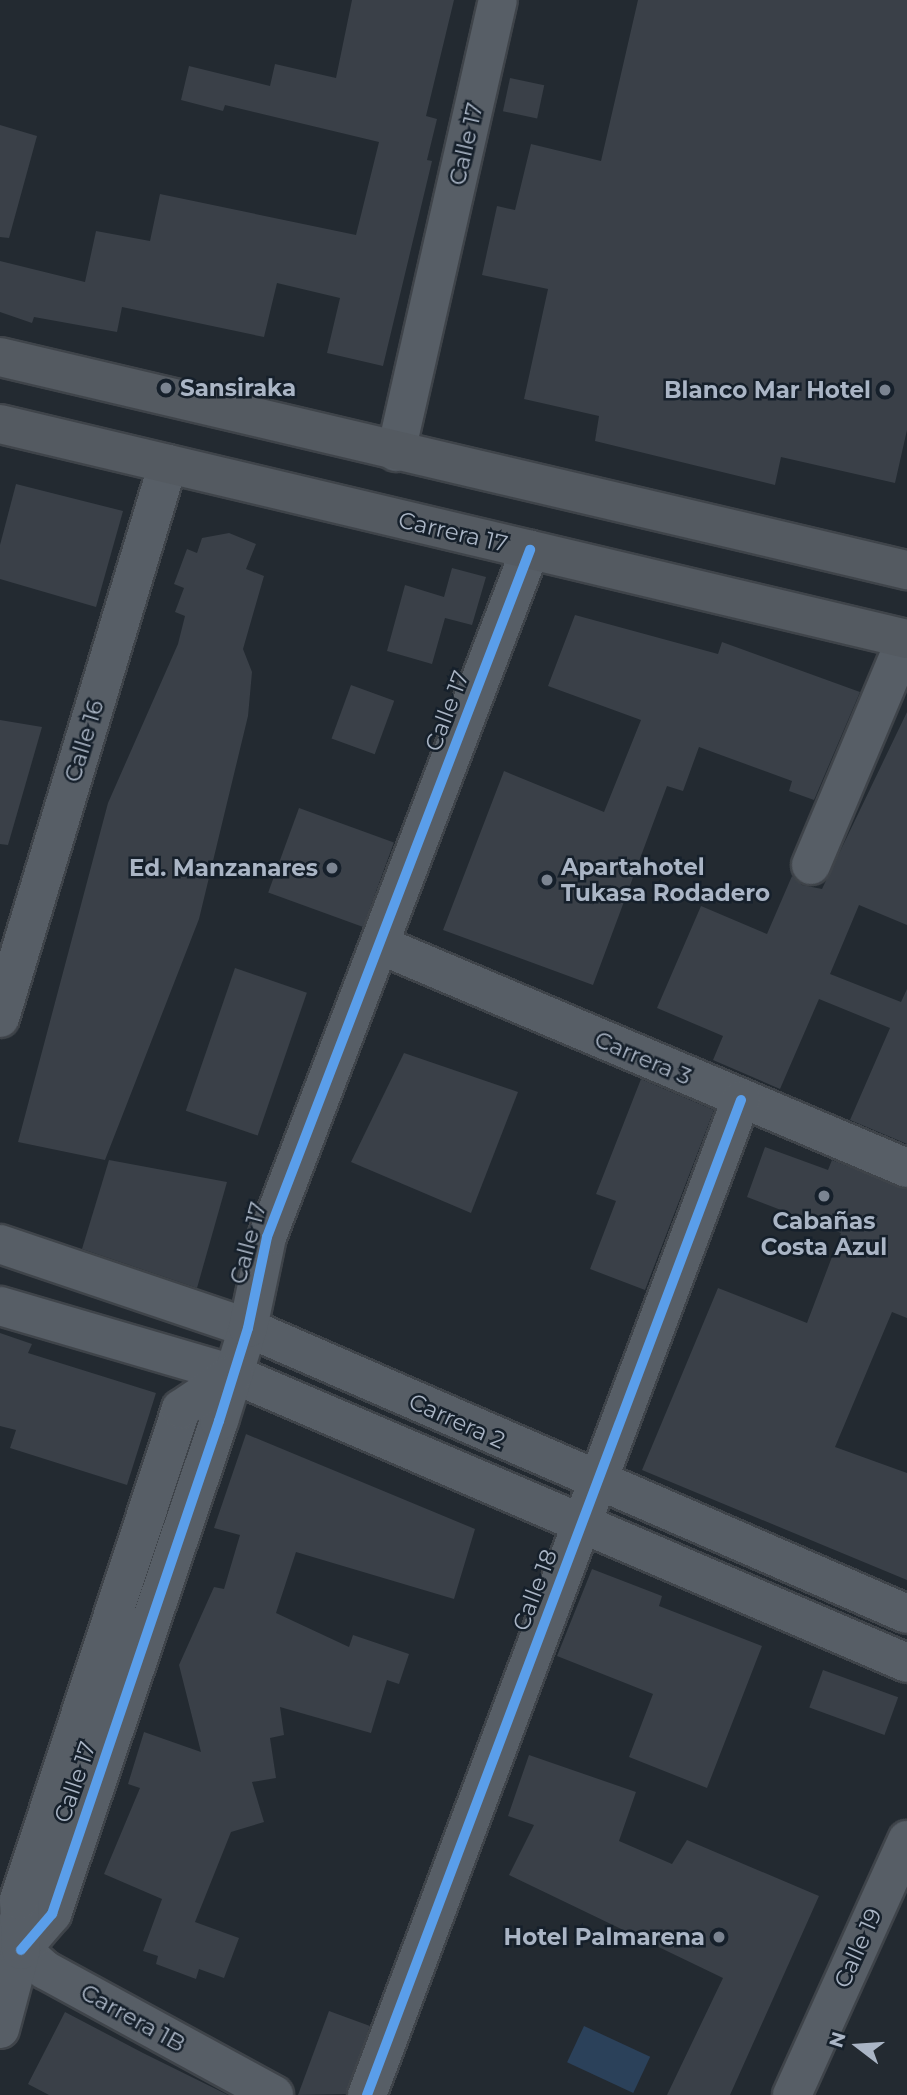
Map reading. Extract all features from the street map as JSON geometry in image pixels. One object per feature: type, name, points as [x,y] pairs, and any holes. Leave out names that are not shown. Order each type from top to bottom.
[{"type":"main road","points":[[0,357],[907,570]]},
{"type":"main road","name":"Carrera 17","points":[[0,424],[907,639]]},
{"type":"street","name":"Calle 17","points":[[396,452],[498,0]]},
{"type":"street","name":"Calle 16","points":[[0,1018],[167,464]]},
{"type":"street","name":"Calle 17","points":[[11,1940],[52,1913],[248,1328],[267,1237],[530,550]]},
{"type":"street","points":[[811,864],[907,639]]},
{"type":"street","name":"Carrera 3","points":[[380,945],[907,1168]]},
{"type":"street","name":"Calle 18","points":[[367,2095],[741,1100]]},
{"type":"street","name":"Carrera 2","points":[[0,1244],[248,1328],[597,1483],[907,1614]]},
{"type":"street","name":"Carrera 2","points":[[0,1307],[233,1374],[907,1662]]},
{"type":"street","name":"Calle 17","points":[[0,2029],[19,1900],[181,1409],[233,1374]]},
{"type":"street","points":[[114,1611],[151,1623]]},
{"type":"street","name":"Calle 19","points":[[792,2095],[907,1840]]},
{"type":"street","name":"Carrera 1B","points":[[11,1940],[45,1970],[274,2095]]},
{"type":"water","points":[[584,2026],[650,2057],[633,2093],[567,2062]]},
{"type":"building","points":[[352,0],[454,0],[426,116],[437,119],[427,160],[432,161],[383,366],[327,353],[340,298],[277,283],[264,337],[122,307],[117,332],[34,317],[32,323],[0,312],[0,261],[85,282],[96,231],[150,241],[160,194],[356,235],[379,142],[225,105],[223,111],[181,100],[189,66],[270,86],[275,64],[336,78]]},
{"type":"building","points":[[638,0],[907,0],[907,430],[895,483],[781,457],[775,485],[595,441],[599,416],[524,399],[548,289],[482,275],[497,206],[515,210],[531,144],[601,161]]},
{"type":"building","points":[[510,78],[544,85],[537,119],[503,111]]},
{"type":"building","points":[[0,125],[37,136],[9,238],[0,237]]},
{"type":"building","points":[[16,484],[123,511],[96,607],[0,579],[0,545]]},
{"type":"building","points":[[229,533],[256,544],[246,569],[264,576],[243,649],[252,672],[248,716],[199,919],[105,1160],[18,1142],[108,803],[178,644],[185,616],[175,612],[184,588],[174,584],[187,549],[197,553],[202,538]]},
{"type":"building","points":[[452,568],[486,577],[472,625],[445,618],[432,664],[387,651],[405,585],[444,597]]},
{"type":"building","points":[[575,615],[718,654],[722,642],[860,692],[814,800],[789,791],[792,781],[699,747],[683,791],[667,786],[593,985],[443,930],[504,771],[604,812],[641,720],[548,686]]},
{"type":"building","points":[[351,685],[394,701],[375,754],[332,739]]},
{"type":"building","points":[[907,712],[907,925],[859,905],[830,974],[901,1002],[907,989],[907,1144],[850,1120],[890,1028],[819,999],[780,1089],[713,1060],[723,1036],[657,1008],[701,906],[767,934],[792,876],[802,885],[822,889]]},
{"type":"building","points":[[0,720],[42,727],[8,845],[0,844]]},
{"type":"building","name":"Ed. Manzanares","points":[[299,808],[394,843],[363,927],[268,893]]},
{"type":"building","points":[[235,968],[307,993],[258,1136],[186,1111]]},
{"type":"building","points":[[404,1053],[518,1092],[471,1213],[351,1162]]},
{"type":"building","points":[[641,1079],[714,1110],[645,1290],[590,1269],[616,1201],[596,1194]]},
{"type":"building","points":[[765,1147],[828,1170],[832,1160],[907,1189],[907,1318],[892,1312],[835,1447],[907,1473],[907,1580],[642,1470],[718,1288],[807,1323],[841,1233],[747,1197]]},
{"type":"building","points":[[109,1160],[227,1182],[197,1288],[82,1249]]},
{"type":"building","points":[[0,1333],[32,1344],[28,1353],[156,1393],[127,1485],[10,1448],[16,1430],[0,1426]]},
{"type":"building","points":[[246,1434],[475,1529],[454,1599],[296,1552],[276,1613],[349,1647],[353,1635],[409,1654],[399,1684],[387,1680],[371,1733],[280,1707],[284,1735],[270,1738],[276,1778],[252,1782],[264,1822],[231,1832],[195,1922],[239,1938],[224,1978],[199,1969],[196,1979],[156,1964],[158,1956],[143,1951],[162,1899],[104,1874],[140,1788],[128,1784],[144,1732],[201,1752],[179,1665],[214,1587],[224,1589],[240,1535],[214,1528]]},
{"type":"building","points":[[592,1569],[662,1596],[659,1606],[762,1646],[707,1788],[629,1757],[653,1694],[557,1656]]},
{"type":"building","points":[[823,1670],[898,1697],[884,1735],[809,1708]]},
{"type":"building","name":"Hotel Palmarena","points":[[529,1755],[636,1792],[619,1841],[672,1864],[687,1840],[819,1896],[730,2095],[667,2095],[723,1978],[509,1875],[534,1825],[508,1816]]},
{"type":"building","points":[[329,2011],[370,2026],[346,2094],[298,2095]]},
{"type":"building","points":[[65,2012],[228,2095],[49,2095],[28,2084]]},
{"type":"cycle path","points":[[21,1950],[52,1914],[219,1421],[248,1328],[267,1237],[530,550]]},
{"type":"cycle path","points":[[367,2095],[741,1100]]},
{"type":"place","name":"Sansiraka","points":[[166,388]]},
{"type":"place","name":"Blanco Mar Hotel","points":[[885,390]]},
{"type":"place","name":"Ed. Manzanares","points":[[332,868]]},
{"type":"place","name":"Apartahotel Tukasa Rodadero","points":[[547,880]]},
{"type":"place","name":"Cabañas Costa Azul","points":[[824,1196]]},
{"type":"place","name":"Hotel Palmarena","points":[[719,1937]]}]
